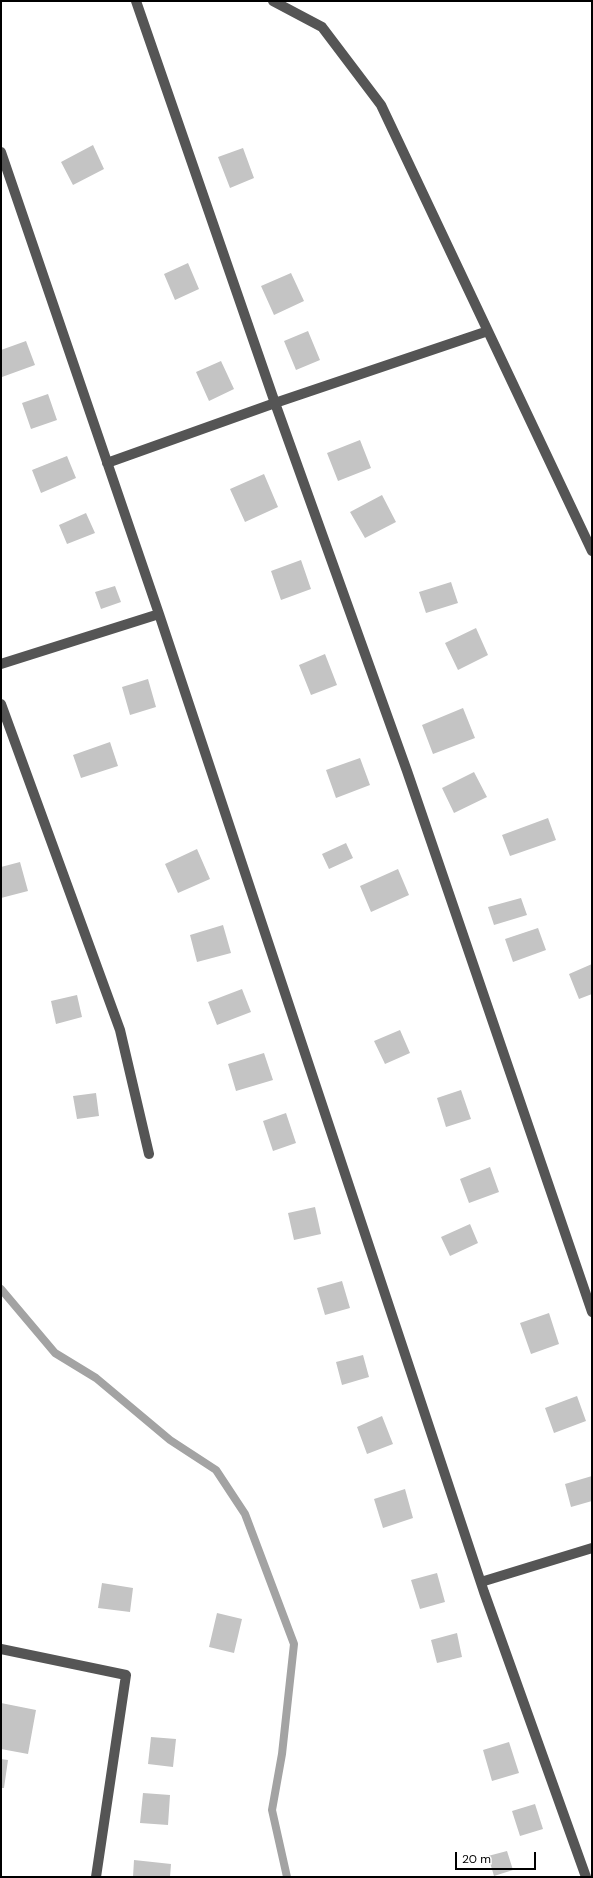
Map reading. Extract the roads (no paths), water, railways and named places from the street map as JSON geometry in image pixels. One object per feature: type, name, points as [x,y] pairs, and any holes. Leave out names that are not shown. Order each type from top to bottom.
[{"type":"street","points":[[136,1],[275,403],[407,771],[592,1312]]},
{"type":"street","points":[[273,1],[322,28],[381,105],[592,551]]},
{"type":"street","points":[[1,152],[159,614],[481,1582],[586,1877]]},
{"type":"street","points":[[107,463],[275,403],[488,331]]},
{"type":"street","points":[[1,664],[159,614]]},
{"type":"street","points":[[1,704],[120,1030],[148,1154]]},
{"type":"street","points":[[481,1582],[592,1548]]},
{"type":"street","points":[[1,1649],[126,1675],[96,1877]]},
{"type":"waterway","points":[[1,1289],[55,1353],[96,1378],[170,1440],[216,1470],[245,1514],[294,1644],[282,1754],[272,1810],[287,1877]]}]
